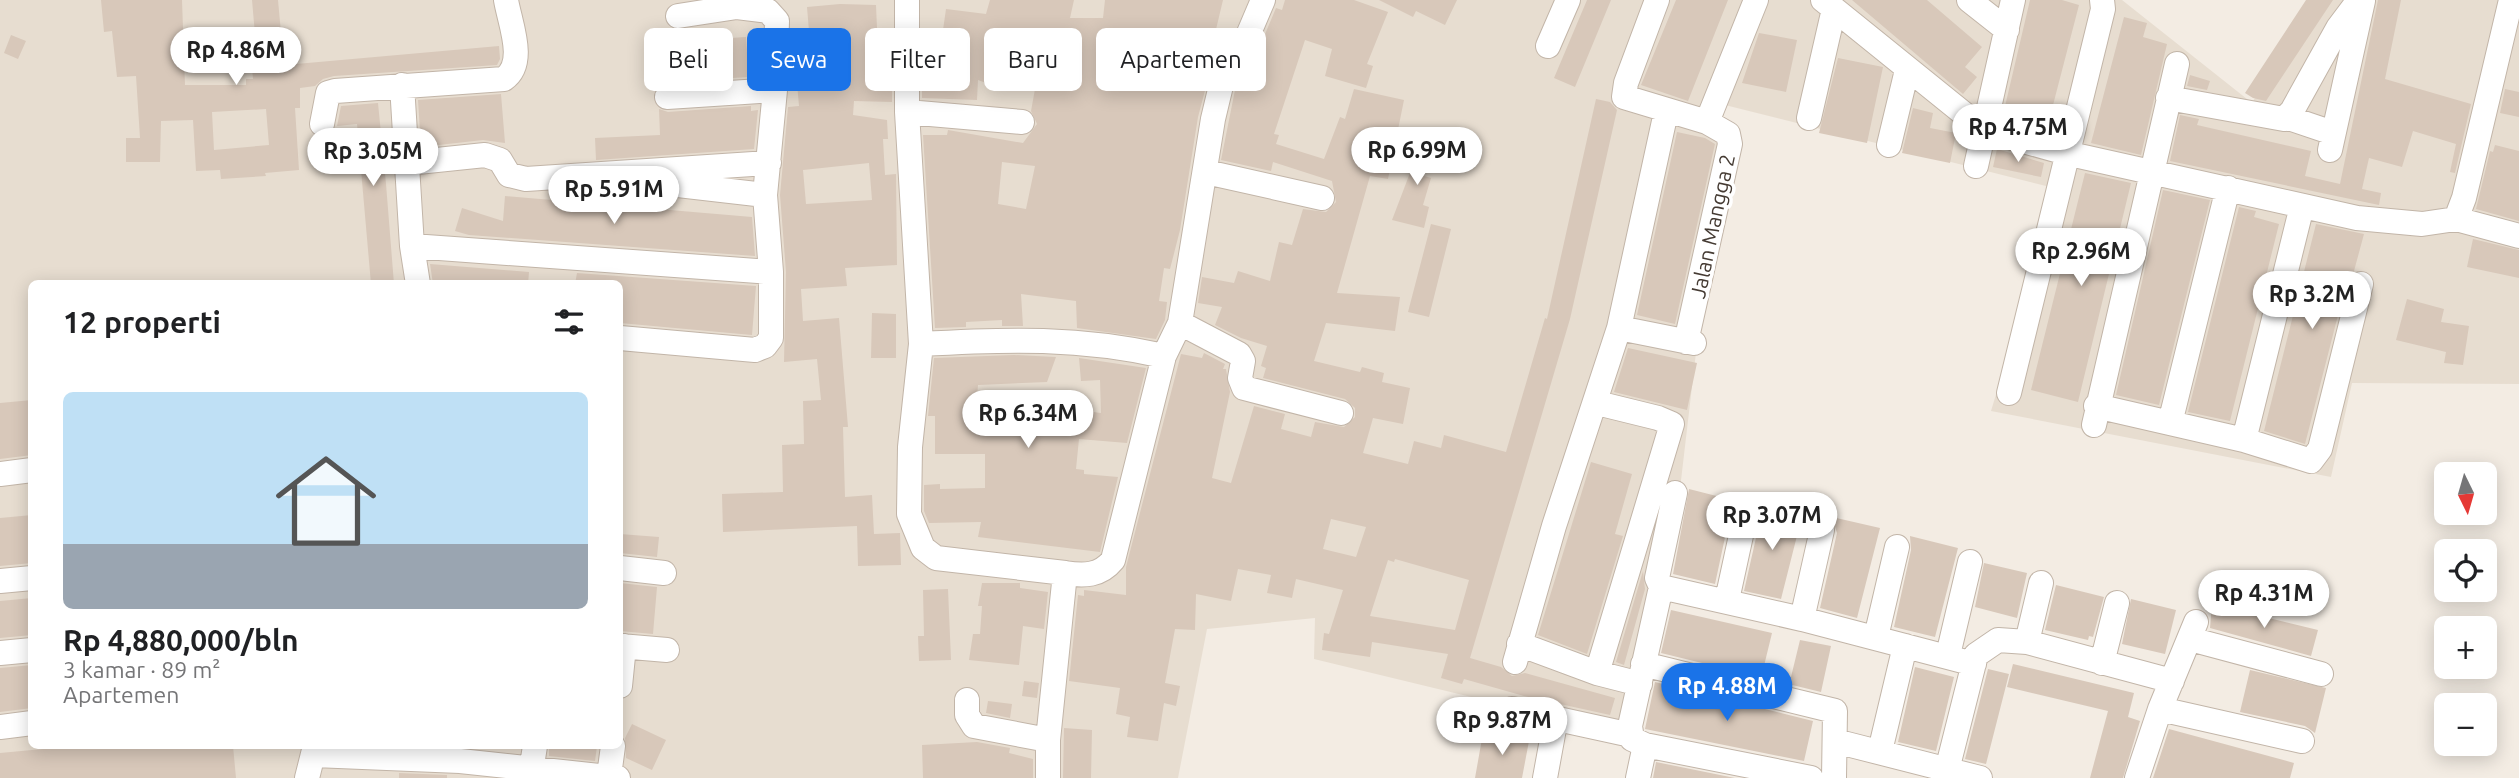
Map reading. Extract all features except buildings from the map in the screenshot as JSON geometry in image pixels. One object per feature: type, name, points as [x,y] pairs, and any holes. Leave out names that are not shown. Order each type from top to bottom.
[{"type":"street","points":[[322,124],[328,93],[401,85],[503,79],[512,73],[516,43],[512,37],[506,0]]},
{"type":"street","points":[[907,0],[907,111],[921,344],[908,474],[909,514],[923,548],[936,558],[1088,575],[1106,569],[1113,560],[1164,356],[1180,323],[1213,118],[1224,73],[1230,57],[1246,40],[1263,0]]},
{"type":"street","points":[[1548,46],[1567,0]]},
{"type":"street","points":[[1657,0],[1623,92],[1626,99],[1707,122],[1756,0]]},
{"type":"street","points":[[1969,0],[2007,30]]},
{"type":"street","points":[[1976,166],[2013,0]]},
{"type":"street","points":[[2009,393],[2070,153],[2103,9],[2102,0]]},
{"type":"street","points":[[2286,117],[2338,28],[2361,0]]},
{"type":"street","points":[[2168,98],[2274,119],[2286,117],[2331,142],[2361,0]]},
{"type":"street","points":[[2456,219],[2464,198],[2511,0]]},
{"type":"street","points":[[1829,4],[1984,130],[2070,153],[2302,206],[2387,222],[2440,223],[2456,219],[2519,236]]},
{"type":"street","points":[[1809,118],[1829,4]]},
{"type":"street","points":[[678,16],[737,7],[771,13],[778,28]]},
{"type":"street","points":[[2176,64],[2095,415],[2170,423],[2244,440],[2306,461],[2318,456],[2361,284]]},
{"type":"street","points":[[1889,145],[1907,70]]},
{"type":"street","points":[[401,85],[412,246],[417,280]]},
{"type":"street","points":[[667,97],[760,91]]},
{"type":"street","points":[[623,338],[760,349],[771,338],[771,272],[765,195],[775,91]]},
{"type":"street","points":[[907,111],[1022,122]]},
{"type":"street","points":[[1667,112],[1619,328],[1597,404],[1554,526],[1517,653],[1597,673],[1642,674],[1835,710],[1834,778]]},
{"type":"street","name":"Jalan Mangga 2","points":[[1619,328],[1690,343],[1730,144],[1728,134],[1707,122]]},
{"type":"street","points":[[408,163],[485,155],[500,160],[509,175],[515,178],[769,163]]},
{"type":"street","points":[[638,172],[678,185],[765,195]]},
{"type":"street","points":[[1206,172],[1322,198]]},
{"type":"street","points":[[2170,423],[2228,188]]},
{"type":"street","points":[[2244,440],[2302,206]]},
{"type":"street","points":[[412,246],[771,272]]},
{"type":"street","points":[[1180,323],[1239,354],[1243,361],[1240,378],[1244,388],[1341,413]]},
{"type":"street","points":[[921,344],[1064,340],[1164,356]]},
{"type":"street","points":[[1597,404],[1658,418],[1672,424],[1597,673]]},
{"type":"street","points":[[0,474],[28,470]]},
{"type":"street","points":[[1638,778],[1638,740],[1630,722],[1661,587],[1657,578],[1675,493]]},
{"type":"street","points":[[1727,600],[1745,517]]},
{"type":"street","points":[[1802,619],[1822,530]]},
{"type":"street","points":[[1876,637],[1897,547]]},
{"type":"street","points":[[1948,655],[1970,562]]},
{"type":"street","points":[[623,568],[664,573]]},
{"type":"street","points":[[1048,778],[1048,740],[1065,573]]},
{"type":"street","points":[[0,581],[28,578]]},
{"type":"street","points":[[2027,642],[2041,583]]},
{"type":"street","points":[[1661,587],[1727,600],[1975,664]]},
{"type":"street","points":[[2102,663],[2117,603]]},
{"type":"street","points":[[2137,778],[2160,709],[2193,630],[2320,674]]},
{"type":"street","points":[[1947,770],[1976,655],[1998,640],[2027,642],[2172,681]]},
{"type":"street","points":[[623,646],[667,650]]},
{"type":"street","points":[[1880,751],[1905,646]]},
{"type":"street","points":[[0,653],[28,650]]},
{"type":"street","points":[[967,700],[967,715],[974,726],[1048,740]]},
{"type":"street","points":[[1511,709],[1811,778]]},
{"type":"street","points":[[2160,709],[2302,741]]},
{"type":"street","points":[[1545,778],[1556,718]]},
{"type":"street","points":[[0,727],[28,724]]},
{"type":"street","points":[[1835,741],[1980,778]]},
{"type":"street","points":[[312,760],[395,751],[460,753],[614,777],[613,749]]},
{"type":"shaded area","points":[[0,0],[2122,0],[2252,103],[2313,0],[2519,0],[2519,384],[2352,383],[2331,477],[1991,411],[2058,189],[1725,105],[1680,489],[1629,735],[1314,659],[1315,618],[1207,629],[1178,778],[0,778]]}]
